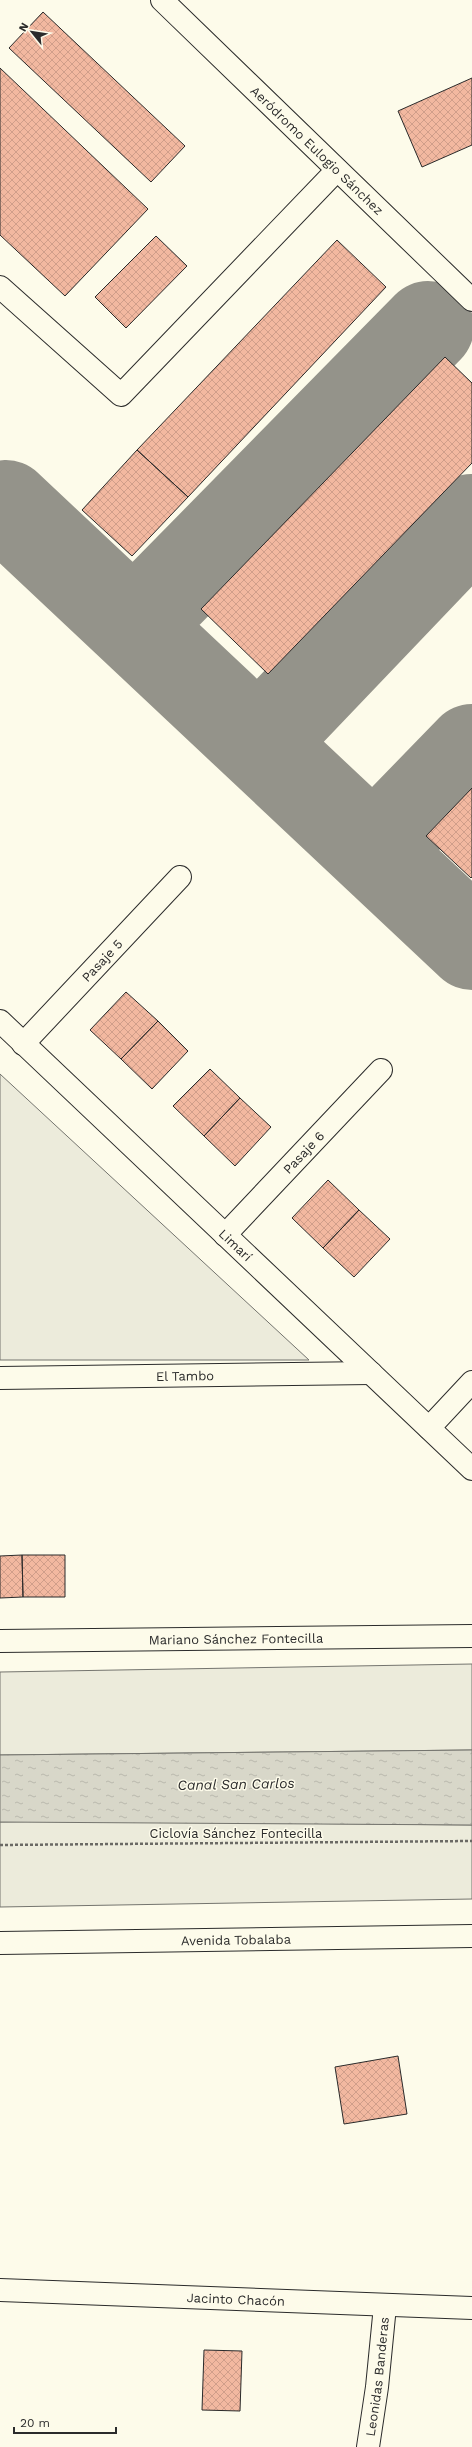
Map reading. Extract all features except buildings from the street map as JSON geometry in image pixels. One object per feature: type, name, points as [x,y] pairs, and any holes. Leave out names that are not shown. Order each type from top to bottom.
[{"type":"street","name":"Aeródromo Eulogio Sánchez","points":[[162,0],[472,300]]},
{"type":"street","points":[[0,287],[121,394],[338,170]]},
{"type":"street","name":"Pasaje 5","points":[[23,1044],[180,877]]},
{"type":"street","name":"Limarí","points":[[0,1021],[472,1469]]},
{"type":"street","name":"Pasaje 6","points":[[225,1235],[381,1070]]},
{"type":"street","name":"El Tambo","points":[[0,1378],[371,1373]]},
{"type":"street","points":[[429,1428],[472,1382]]},
{"type":"street","name":"Mariano Sánchez Fontecilla","points":[[0,1641],[472,1636]]},
{"type":"street","name":"Avenida Tobalaba","points":[[0,1943],[472,1936]]},
{"type":"street","name":"Jacinto Chacón","points":[[0,2290],[385,2306],[472,2308]]},
{"type":"street","name":"Leonidas Banderas","points":[[368,2447],[377,2387],[385,2306]]},
{"type":"path","name":"Ciclovía Sánchez Fontecilla","points":[[0,1845],[472,1841]]},
{"type":"shaded area","points":[[0,1074],[309,1360],[0,1360]]},
{"type":"shaded area","points":[[472,1664],[472,1750],[0,1755],[0,1672]]},
{"type":"shaded area","points":[[55,1821],[472,1825],[472,1899],[0,1907],[0,1822]]},
{"type":"water","name":"Canal San Carlos","points":[[472,1750],[472,1825],[0,1822],[0,1755]]},
{"type":"taxiway","points":[[134,626],[428,327]]},
{"type":"taxiway","points":[[6,506],[472,944]]},
{"type":"taxiway","points":[[259,743],[472,520]]},
{"type":"taxiway","points":[[374,851],[472,750]]}]
